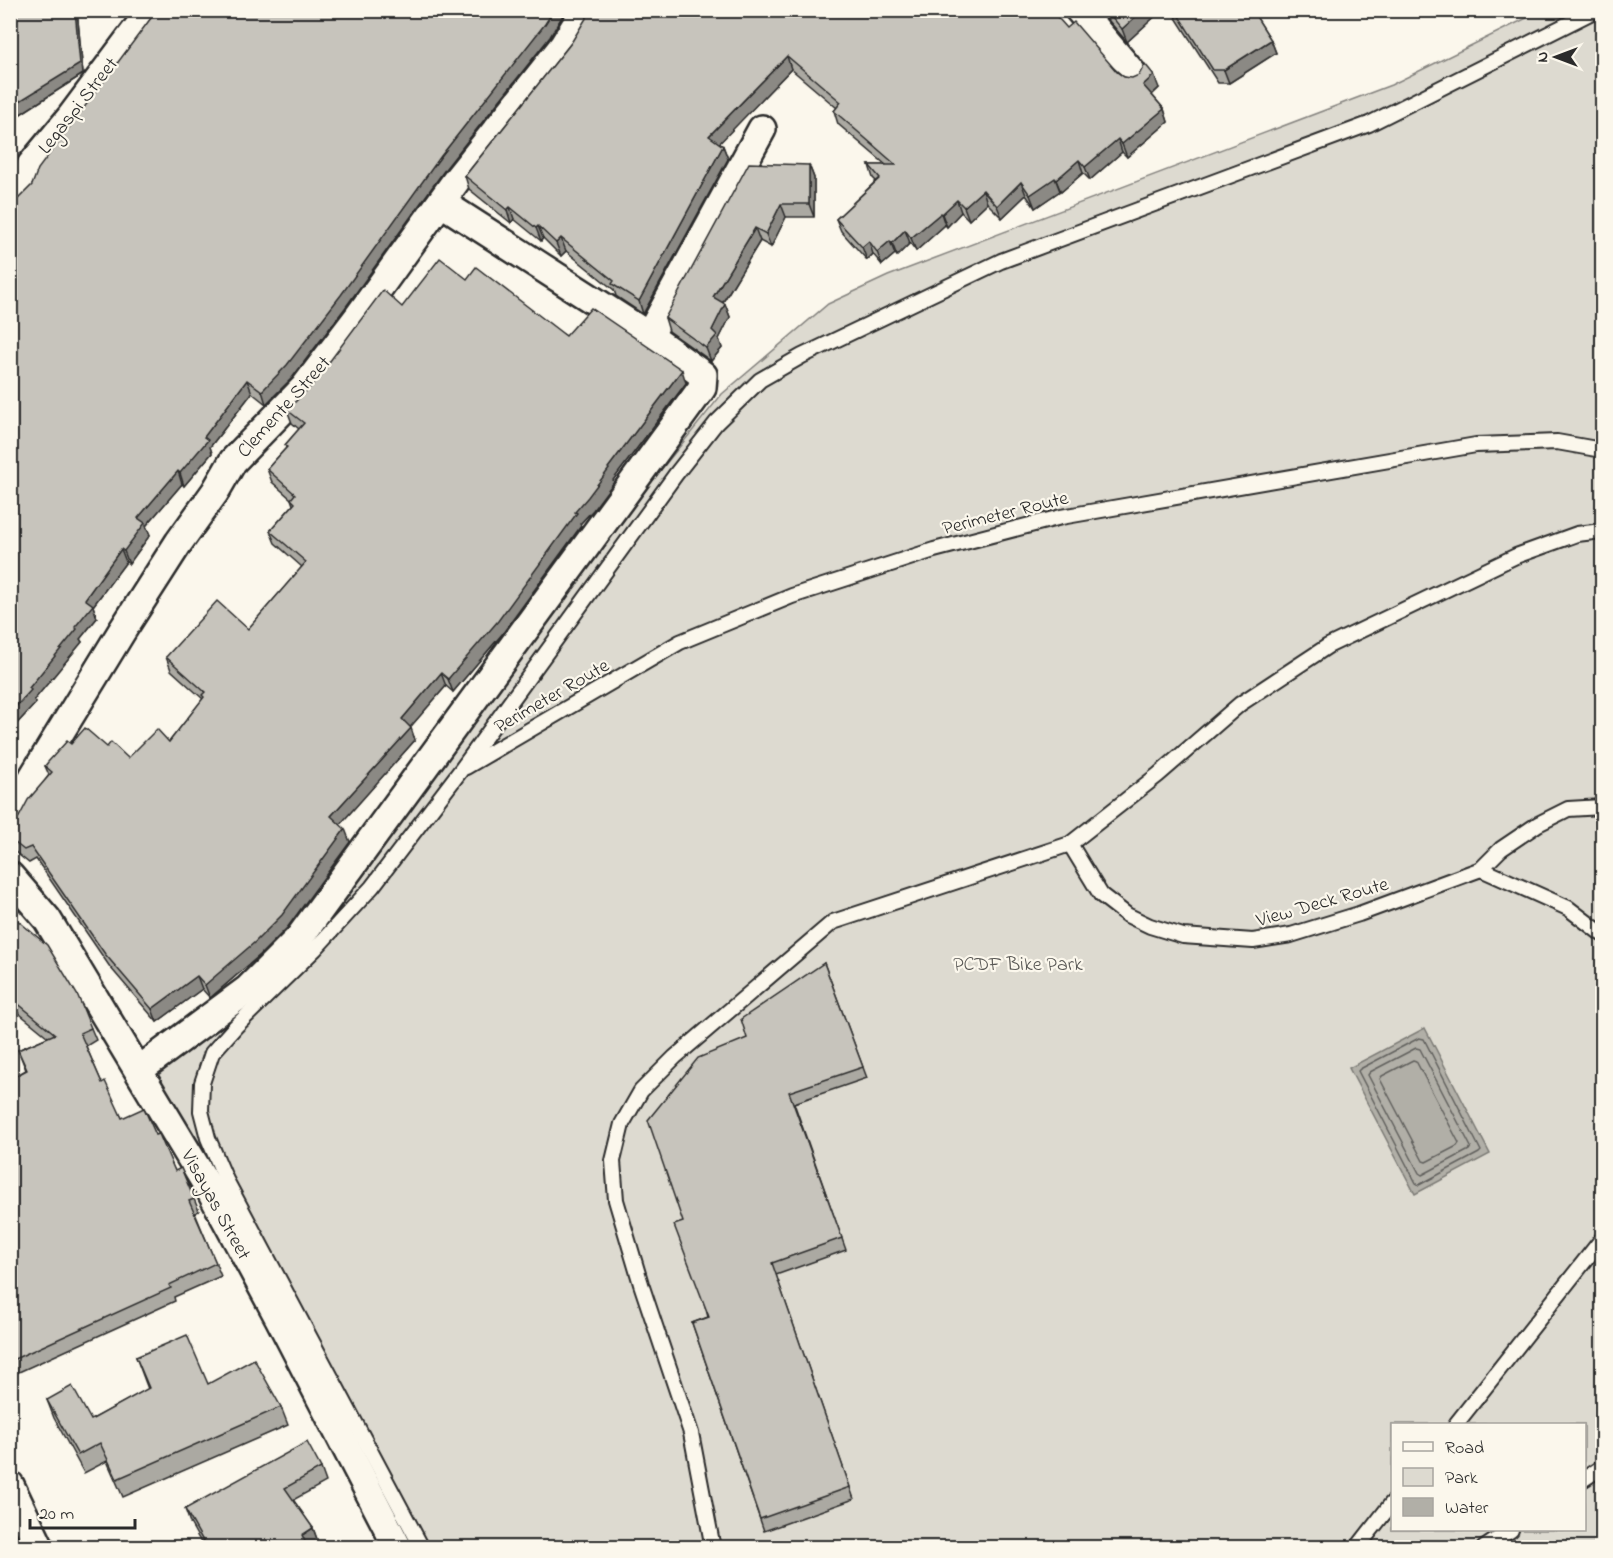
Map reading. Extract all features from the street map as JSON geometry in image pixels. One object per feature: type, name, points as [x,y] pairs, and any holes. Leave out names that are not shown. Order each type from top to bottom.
[{"type":"street","name":"Legaspi Street","points":[[10,203],[24,187],[31,165],[70,118],[151,10]]},
{"type":"street","name":"Clemente Street","points":[[10,822],[34,776],[122,631],[179,542],[215,492],[233,461],[304,388],[459,178],[563,46],[585,10]]},
{"type":"street","points":[[1079,10],[1134,75]]},
{"type":"street","points":[[649,336],[762,129]]},
{"type":"street","points":[[139,1070],[249,989],[299,938],[702,388],[703,375],[649,336],[442,203]]},
{"type":"street","name":"Visayas Street","points":[[10,876],[47,919],[210,1190],[398,1548]]},
{"type":"street","points":[[10,1485],[40,1548]]},
{"type":"lane","points":[[422,1548],[226,1180],[208,1138],[201,1111],[202,1083],[212,1053],[236,1026],[315,949],[372,887],[461,770],[676,474],[716,423],[760,380],[802,356],[1001,261],[1369,124],[1596,10]]},
{"type":"lane","name":"Perimeter Route","points":[[461,770],[680,642],[792,596],[934,550],[1060,517],[1476,445],[1557,442],[1602,450]]},
{"type":"lane","points":[[713,1548],[691,1433],[640,1284],[616,1200],[613,1161],[622,1124],[640,1091],[833,922],[1070,844],[1158,776],[1240,704],[1328,646],[1516,556],[1576,534],[1602,531]]},
{"type":"lane","points":[[1602,807],[1568,809],[1538,824],[1502,849],[1481,869],[1568,908],[1602,934]]},
{"type":"lane","name":"View Deck Route","points":[[1070,844],[1101,895],[1127,915],[1150,926],[1183,936],[1252,941],[1291,934],[1359,914],[1481,869]]},
{"type":"lane","points":[[1458,1423],[1602,1239]]},
{"type":"lane","points":[[1586,1478],[1602,1467]]},
{"type":"lane","points":[[1357,1548],[1391,1504]]},
{"type":"lane","points":[[1484,1548],[1510,1531]]},
{"type":"green space","name":"PCDF Bike Park","points":[[1541,11],[1602,11],[1602,1547],[410,1547],[218,1185],[156,1074],[258,990],[582,568],[722,394],[828,304],[888,276],[1391,85]]},
{"type":"water","points":[[1425,1028],[1490,1154],[1415,1194],[1349,1068]]},
{"type":"building","points":[[10,10],[75,10],[80,64],[10,105]]},
{"type":"building","points":[[157,10],[554,10],[441,156],[341,295],[287,365],[262,391],[247,380],[204,437],[208,440],[138,518],[145,523],[124,551],[121,549],[85,599],[93,605],[75,627],[77,629],[29,688],[31,690],[10,713],[10,209],[32,185],[38,169]]},
{"type":"building","points":[[591,10],[1051,10],[1067,28],[1074,22],[1117,72],[1124,77],[1132,78],[1139,75],[1145,64],[1154,75],[1143,85],[1164,109],[1122,144],[1118,139],[1085,167],[1079,160],[1056,180],[1055,178],[1030,195],[1021,182],[997,206],[983,190],[964,207],[957,200],[911,238],[905,230],[892,243],[890,241],[877,252],[869,241],[862,247],[836,219],[880,178],[869,165],[896,165],[834,111],[841,102],[787,56],[709,136],[723,146],[639,301],[612,284],[614,281],[561,238],[556,243],[538,226],[536,228],[510,207],[507,210],[465,176],[571,43]]},
{"type":"building","points":[[1106,10],[1143,10],[1122,29]]},
{"type":"building","points":[[1175,10],[1252,10],[1271,40],[1224,70],[1213,70]]},
{"type":"building","points":[[749,163],[809,165],[809,204],[781,204],[766,234],[755,228],[713,297],[725,304],[712,330],[717,335],[706,348],[665,318]]},
{"type":"building","points":[[440,258],[467,279],[476,267],[566,336],[591,308],[682,370],[575,512],[577,513],[498,621],[448,679],[441,673],[402,719],[411,728],[331,816],[345,829],[282,915],[255,942],[205,985],[197,976],[152,1009],[105,954],[31,847],[24,850],[10,839],[10,824],[19,817],[28,800],[52,772],[45,766],[48,762],[67,741],[71,744],[85,728],[107,747],[111,742],[128,758],[157,729],[169,742],[204,697],[202,695],[205,692],[166,657],[217,601],[248,629],[306,562],[270,531],[295,503],[291,499],[295,494],[267,469],[304,423],[287,410],[312,385],[383,290],[402,307]]},
{"type":"building","points":[[10,914],[47,945],[78,996],[91,1028],[80,1033],[102,1083],[105,1081],[122,1118],[144,1108],[156,1135],[159,1134],[175,1171],[181,1168],[194,1199],[189,1201],[216,1263],[169,1285],[171,1288],[10,1361],[10,1079],[27,1070],[18,1050],[55,1034],[10,997]]},
{"type":"building","points":[[824,963],[863,1067],[789,1092],[842,1238],[772,1263],[850,1487],[760,1519],[692,1323],[709,1317],[674,1225],[683,1222],[648,1120],[698,1058],[747,1038],[741,1019]]},
{"type":"building","points":[[187,1335],[208,1384],[254,1359],[281,1407],[117,1479],[100,1443],[78,1455],[47,1400],[72,1386],[91,1420],[149,1388],[136,1357]]},
{"type":"building","points":[[307,1442],[321,1468],[285,1488],[313,1528],[302,1535],[308,1548],[207,1548],[185,1509]]}]
